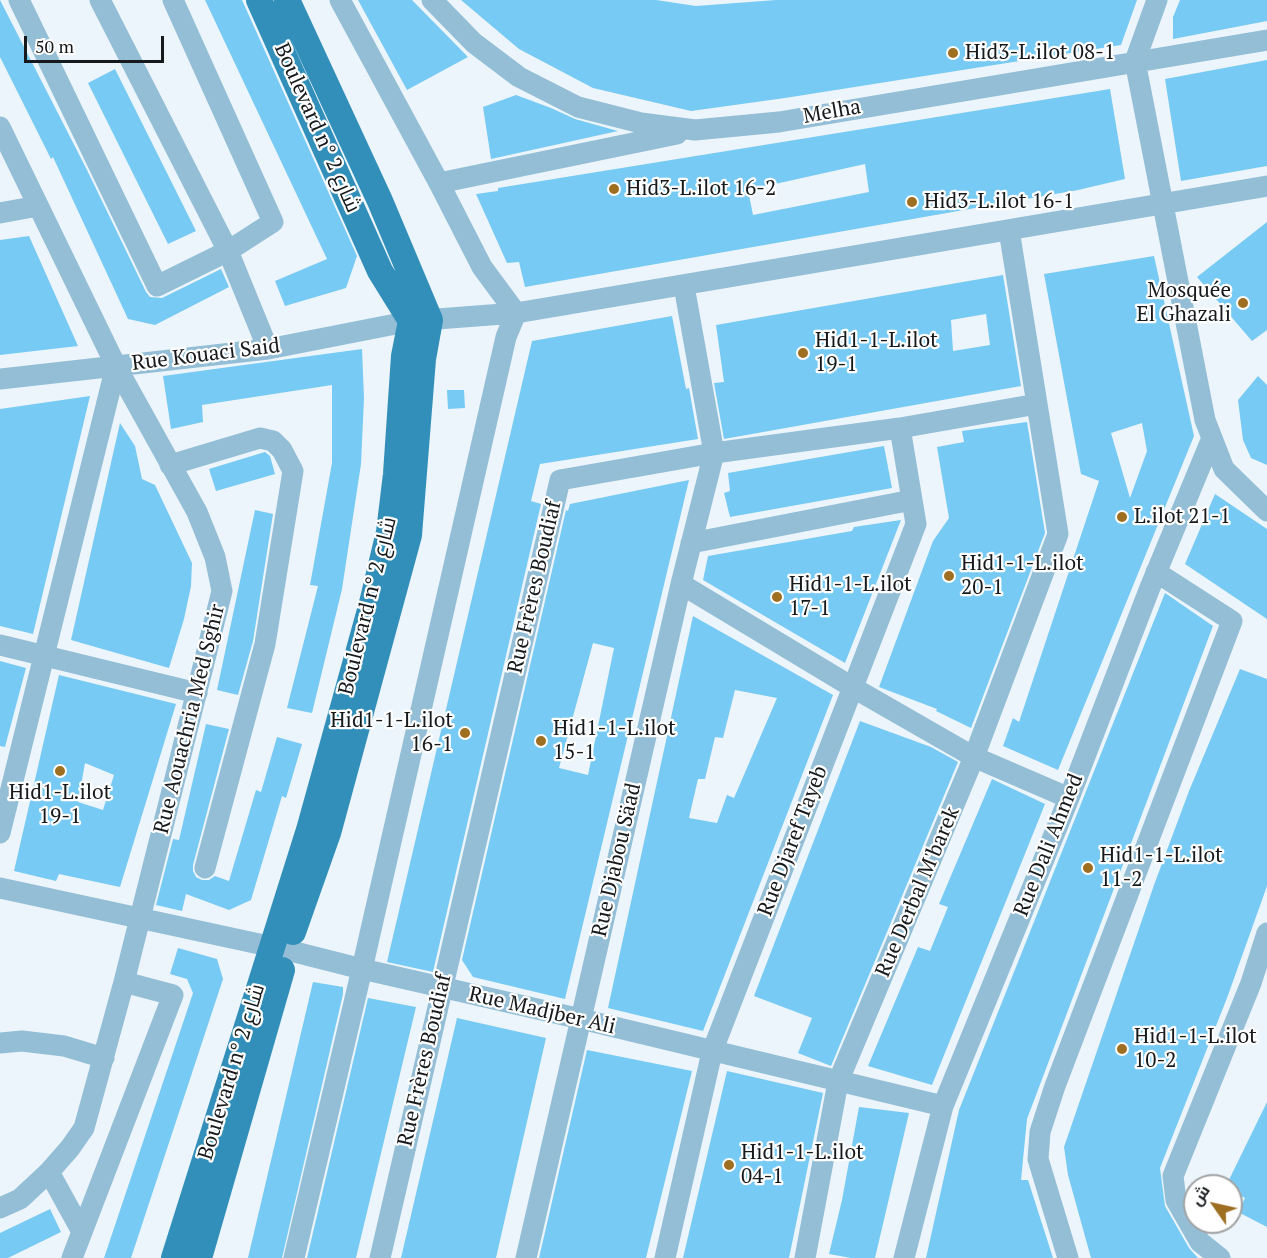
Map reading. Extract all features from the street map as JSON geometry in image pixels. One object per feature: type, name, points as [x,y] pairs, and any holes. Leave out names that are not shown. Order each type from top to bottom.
[{"type":"main road","name":"Boulevard n° شارع 2","points":[[259,0],[380,271],[421,321]]},
{"type":"main road","name":"Boulevard n° شارع 2","points":[[174,1258],[279,948],[328,833],[409,536],[423,359],[421,321],[380,201],[287,0]]},
{"type":"main road","name":"Boulevard n° شارع 2","points":[[199,1258],[279,948]]},
{"type":"street","points":[[19,0],[157,286],[228,250],[273,222],[173,0]]},
{"type":"street","points":[[100,0],[228,250],[268,348]]},
{"type":"street","points":[[294,1258],[506,338],[516,313],[482,267],[340,0]]},
{"type":"street","name":"Melha","points":[[432,0],[474,43],[519,77],[578,106],[641,123],[695,130],[779,122],[1267,40]]},
{"type":"street","points":[[1157,0],[1135,61],[1203,409],[1224,469],[1267,511]]},
{"type":"street","name":"Rue Aouachria Med Sghir","points":[[0,127],[116,366],[200,521],[215,557],[222,591],[124,982],[84,1128],[49,1172],[20,1199],[0,1208]]},
{"type":"street","points":[[439,183],[695,130]]},
{"type":"street","name":"Rue Kouaci Said","points":[[0,379],[268,348],[421,321],[516,313],[1267,186]]},
{"type":"street","points":[[0,213],[38,206]]},
{"type":"street","points":[[1009,230],[1037,404]]},
{"type":"street","name":"Rue Djabou Säad","points":[[526,1258],[681,584],[714,453],[684,286]]},
{"type":"street","points":[[0,834],[116,366]]},
{"type":"street","name":"Rue Frères Boudiaf","points":[[380,1258],[560,480],[714,453],[900,428],[1037,404]]},
{"type":"street","name":"Rue Derbal M'barek","points":[[805,1258],[838,1082],[974,757],[1059,534],[1037,404]]},
{"type":"street","name":"Rue Djaref Tayeb","points":[[665,1258],[712,1052],[916,524],[900,428]]},
{"type":"street","points":[[170,465],[260,438],[273,441],[282,450],[293,471],[265,644],[205,868]]},
{"type":"street","name":"Rue Dali Ahmed","points":[[904,1258],[943,1106],[1069,798],[1156,572],[1212,438]]},
{"type":"street","points":[[691,543],[912,500]]},
{"type":"street","points":[[1068,1258],[1038,1159],[1040,1132],[1055,1086],[1232,621],[1156,572]]},
{"type":"street","points":[[681,584],[974,757],[1069,798]]},
{"type":"street","points":[[0,645],[197,693]]},
{"type":"street","name":"Rue Madjber Ali","points":[[0,888],[279,948],[943,1106]]},
{"type":"street","points":[[1220,1258],[1200,1242],[1176,1200],[1173,1176],[1251,983],[1267,933]]},
{"type":"street","points":[[72,1258],[173,995],[124,982]]},
{"type":"street","points":[[0,1043],[22,1041],[64,1046],[104,1058]]},
{"type":"street","points":[[49,1172],[81,1230]]},
{"type":"building","points":[[0,0],[146,292],[150,297],[162,298],[221,269],[229,287],[155,325],[128,319],[53,157],[51,159],[0,57]]},
{"type":"building","points":[[205,0],[242,0],[357,256],[346,288],[285,306],[275,281],[327,259]]},
{"type":"building","points":[[358,0],[412,0],[468,57],[407,90]]},
{"type":"building","points":[[461,0],[656,0],[696,6],[776,0],[1137,0],[1121,45],[691,111],[593,88],[519,49]]},
{"type":"building","points":[[1180,0],[1267,0],[1267,21],[1173,39],[1173,17]]},
{"type":"building","points":[[1267,60],[1267,166],[1181,181],[1165,79]]},
{"type":"building","points":[[115,69],[196,231],[168,244],[88,83]]},
{"type":"building","points":[[1110,89],[1125,179],[1078,190],[525,287],[519,262],[507,263],[476,194],[498,191],[498,188]],"holes":[[[865,164],[869,192],[753,215],[748,190]]]},
{"type":"building","points":[[516,95],[575,119],[618,131],[491,159],[483,107]]},
{"type":"building","name":"Mosquée El Ghazali","points":[[1267,222],[1267,330],[1252,341],[1197,277]]},
{"type":"building","points":[[29,236],[78,346],[0,355],[0,240]]},
{"type":"building","name":"L.ilot 21-1","points":[[1154,256],[1194,436],[1058,770],[1003,746],[1013,718],[1019,722],[1099,481],[1081,474],[1044,274]],"holes":[[[1142,423],[1147,451],[1130,498],[1111,433]]]},
{"type":"building","name":"Hid1-1-L.ilot 19-1","points":[[1003,275],[1021,386],[724,439],[714,383],[724,382],[716,325]],"holes":[[[986,314],[990,345],[953,351],[951,320]]]},
{"type":"building","name":"Hid1-1-L.ilot 16-1","points":[[672,316],[698,439],[540,464],[531,501],[541,504],[433,972],[387,962],[532,341]]},
{"type":"building","points":[[362,349],[364,398],[361,464],[342,589],[312,713],[287,708],[318,586],[310,585],[332,463],[332,385],[202,405],[203,422],[171,429],[163,376]]},
{"type":"building","points":[[1258,376],[1267,385],[1267,465],[1251,458],[1243,440],[1238,400]]},
{"type":"building","points":[[447,390],[464,390],[465,408],[448,409]]},
{"type":"building","points":[[90,396],[33,634],[0,626],[0,409]]},
{"type":"building","name":"Hid1-1-L.ilot 20-1","points":[[1027,422],[1045,533],[971,728],[936,711],[937,709],[879,687],[933,541],[949,518],[937,447],[964,442],[962,431]]},
{"type":"building","points":[[120,423],[135,446],[142,479],[155,485],[192,563],[191,586],[184,619],[169,668],[71,640]]},
{"type":"building","points":[[884,446],[892,488],[730,517],[724,493],[730,491],[728,473]]},
{"type":"building","points":[[265,452],[270,456],[275,474],[216,491],[209,469]]},
{"type":"building","name":"Hid1-1-L.ilot 15-1","points":[[689,480],[565,999],[473,977],[462,960],[566,510],[568,511],[570,504]],"holes":[[[593,643],[614,648],[588,775],[559,768]]]},
{"type":"building","points":[[1215,494],[1267,529],[1267,619],[1185,564]]},
{"type":"building","points":[[255,510],[273,514],[253,641],[238,695],[217,690]]},
{"type":"building","name":"Hid1-1-L.ilot 17-1","points":[[901,520],[845,663],[703,580],[708,556],[852,531],[854,527]]},
{"type":"building","name":"Hid1-1-L.ilot 11-2","points":[[1165,593],[1213,626],[1027,1119],[1021,1180],[1028,1180],[1053,1258],[926,1258],[959,1110]]},
{"type":"building","points":[[693,616],[833,695],[703,1031],[608,1008]],"holes":[[[735,690],[777,698],[734,798],[727,795],[717,823],[689,818],[698,779],[705,779],[715,737],[723,738]]]},
{"type":"building","points":[[0,661],[26,668],[5,747],[0,746]]},
{"type":"building","name":"Hid1-1-L.ilot 10-2","points":[[1240,669],[1267,679],[1267,886],[1227,998],[1160,1168],[1165,1206],[1189,1248],[1198,1258],[1091,1258],[1068,1175],[1064,1147],[1154,885],[1189,791]]},
{"type":"building","name":"Hid1-L.ilot 19-1","points":[[59,675],[176,704],[120,887],[59,874],[56,881],[14,871]],"holes":[[[85,763],[114,775],[103,810],[78,802]]]},
{"type":"building","points":[[860,721],[931,747],[958,762],[831,1066],[798,1053],[812,1018],[754,996]]},
{"type":"building","points":[[206,724],[229,729],[193,865],[196,877],[202,880],[209,880],[215,876],[229,881],[256,790],[261,792],[277,737],[302,744],[286,798],[282,796],[251,900],[229,910],[186,894],[182,911],[156,905],[173,839],[179,840]]},
{"type":"building","points":[[992,779],[1045,804],[932,1085],[868,1066],[918,947],[930,951],[948,907],[939,904]]},
{"type":"building","points":[[178,948],[217,959],[223,979],[131,1258],[104,1258],[193,993],[187,979],[170,974]]},
{"type":"building","points":[[313,982],[343,987],[343,994],[282,1258],[248,1258]]},
{"type":"building","points":[[368,998],[416,1007],[356,1258],[307,1258]]},
{"type":"building","points":[[457,1018],[546,1038],[496,1258],[401,1258]]},
{"type":"building","points":[[587,1050],[692,1071],[646,1258],[539,1258]]},
{"type":"building","name":"Hid1-1-L.ilot 04-1","points":[[727,1071],[823,1093],[789,1258],[683,1258]]},
{"type":"building","points":[[1267,1102],[1267,1227],[1243,1215],[1245,1198],[1243,1197],[1243,1174],[1232,1174]]},
{"type":"building","points":[[859,1107],[909,1113],[875,1258],[851,1258],[829,1254],[842,1200]]},
{"type":"building","points":[[50,1209],[61,1232],[8,1258],[0,1258],[0,1233]]},
{"type":"place","name":"Hid3-L.ilot 08-1","points":[[953,53]]},
{"type":"place","name":"Hid3-L.ilot 16-2","points":[[614,189]]},
{"type":"place","name":"Hid3-L.ilot 16-1","points":[[912,202]]},
{"type":"place","name":"Mosquée El Ghazali","points":[[1243,303]]},
{"type":"place","name":"Hid1-1-L.ilot 19-1","points":[[803,353]]},
{"type":"place","name":"L.ilot 21-1","points":[[1122,517]]},
{"type":"place","name":"Hid1-1-L.ilot 20-1","points":[[949,576]]},
{"type":"place","name":"Hid1-1-L.ilot 17-1","points":[[777,597]]},
{"type":"place","name":"Hid1-1-L.ilot 16-1","points":[[465,733]]},
{"type":"place","name":"Hid1-1-L.ilot 15-1","points":[[541,741]]},
{"type":"place","name":"Hid1-L.ilot 19-1","points":[[60,771]]},
{"type":"place","name":"Hid1-1-L.ilot 11-2","points":[[1088,868]]},
{"type":"place","name":"Hid1-1-L.ilot 10-2","points":[[1122,1049]]},
{"type":"place","name":"Hid1-1-L.ilot 04-1","points":[[729,1165]]}]
